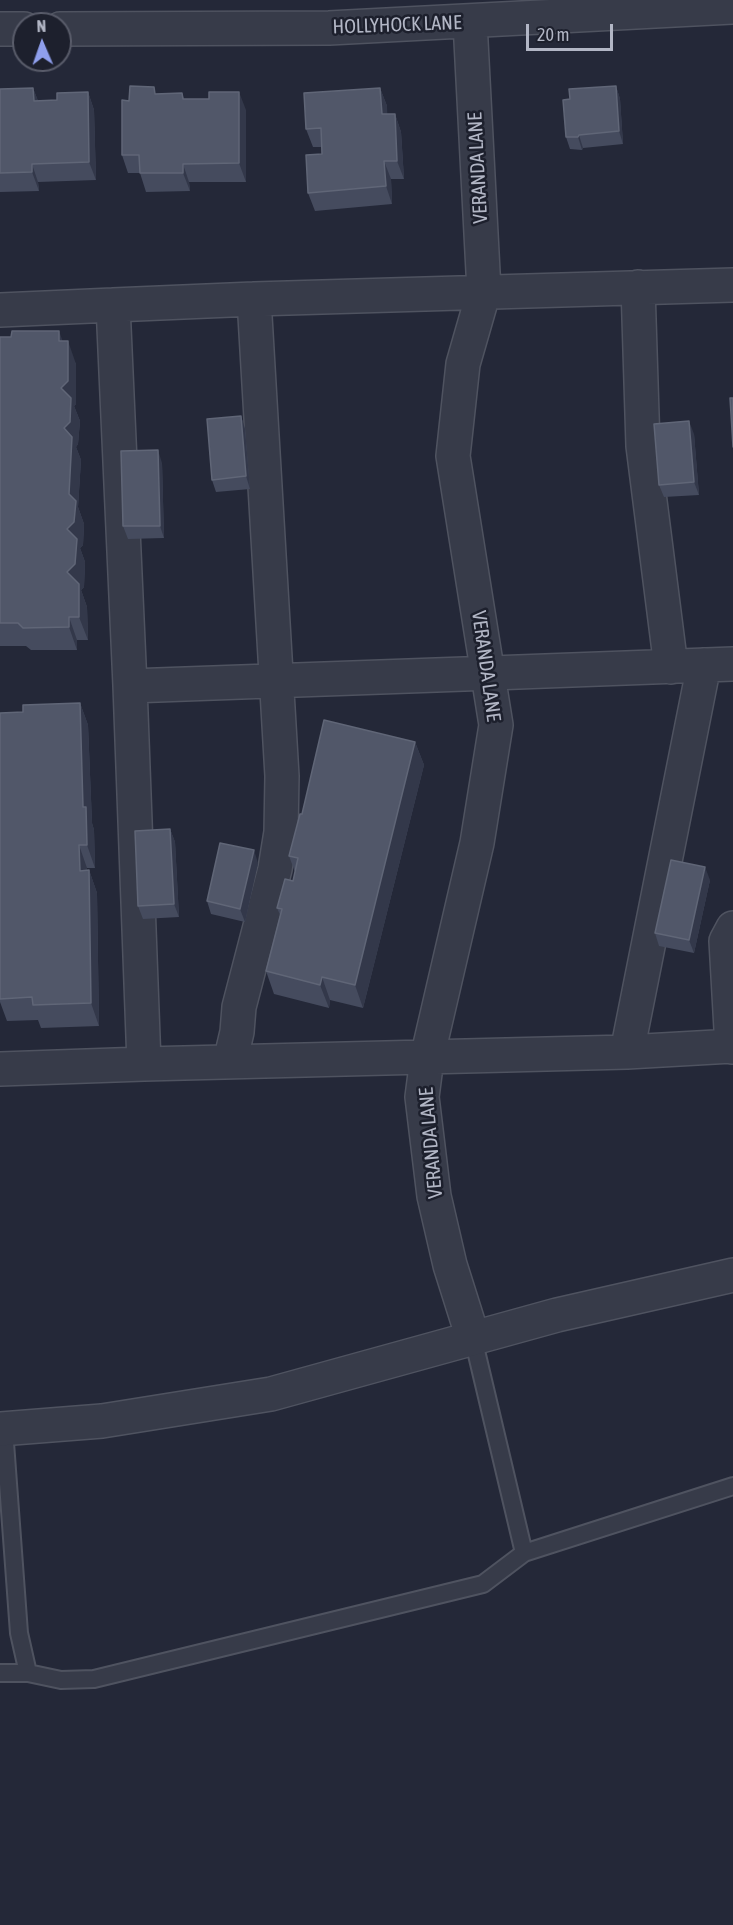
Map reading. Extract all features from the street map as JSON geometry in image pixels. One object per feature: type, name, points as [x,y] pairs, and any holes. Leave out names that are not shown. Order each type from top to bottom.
[{"type":"street","name":"HOLLYHOCK LANE","points":[[72,29],[329,28],[733,7]]},
{"type":"street","name":"VERANDA LANE","points":[[470,22],[484,291],[462,364],[453,456],[496,725],[477,843],[428,1058],[422,1097],[434,1196],[450,1265],[473,1338]]},
{"type":"street","points":[[0,310],[484,291],[733,285]]},
{"type":"street","points":[[638,287],[644,446],[671,667]]},
{"type":"street","points":[[230,1062],[237,1032],[239,1007],[275,869],[281,832],[282,776],[255,299]]},
{"type":"street","points":[[113,305],[144,1064]]},
{"type":"street","points":[[130,686],[718,665],[627,1052]]},
{"type":"street","points":[[0,1069],[428,1058],[732,1047],[726,941],[733,928]]},
{"type":"street","points":[[2,1430],[102,1421],[271,1394],[567,1312],[733,1275]]},
{"type":"lane","points":[[473,1338],[524,1553]]},
{"type":"lane","points":[[2,1430],[19,1633],[28,1673]]},
{"type":"lane","points":[[0,1673],[28,1673],[61,1680],[94,1679],[483,1584],[524,1553],[733,1486]]},
{"type":"building","points":[[130,86],[154,87],[155,94],[182,93],[183,99],[209,99],[209,92],[239,92],[239,163],[183,164],[183,173],[140,173],[139,155],[122,155],[122,100],[129,101]]},
{"type":"building","points":[[616,86],[619,131],[566,137],[563,100],[570,99],[569,89]]},
{"type":"building","points":[[33,88],[34,101],[57,100],[57,93],[88,92],[89,162],[32,164],[32,172],[0,173],[0,89]]},
{"type":"building","points":[[380,88],[382,114],[395,114],[397,161],[384,161],[386,186],[308,193],[306,155],[322,154],[321,128],[306,129],[304,93]]},
{"type":"building","points":[[12,331],[59,331],[59,341],[68,341],[68,381],[61,388],[71,398],[70,422],[64,428],[72,437],[69,494],[76,501],[74,522],[67,529],[77,539],[75,564],[67,572],[79,584],[79,617],[69,617],[69,627],[23,628],[18,623],[0,623],[0,337],[11,337]]},
{"type":"building","points":[[730,398],[733,398],[733,447]]},
{"type":"building","points":[[241,416],[246,476],[212,480],[207,419]]},
{"type":"building","points":[[689,421],[694,482],[659,485],[654,424]]},
{"type":"building","points":[[158,450],[160,526],[123,526],[121,451]]},
{"type":"building","points":[[80,703],[83,807],[86,807],[87,845],[79,845],[80,871],[89,870],[91,1003],[33,1005],[32,997],[0,999],[0,713],[23,712],[23,705]]},
{"type":"building","points":[[324,720],[415,742],[355,985],[322,977],[320,985],[266,971],[282,909],[277,908],[285,879],[293,881],[298,858],[289,856],[300,814],[302,814]]},
{"type":"building","points":[[170,829],[174,904],[138,906],[135,831]]},
{"type":"building","points":[[220,843],[254,850],[240,909],[207,901]]},
{"type":"building","points":[[671,860],[705,867],[689,940],[655,933]]}]
